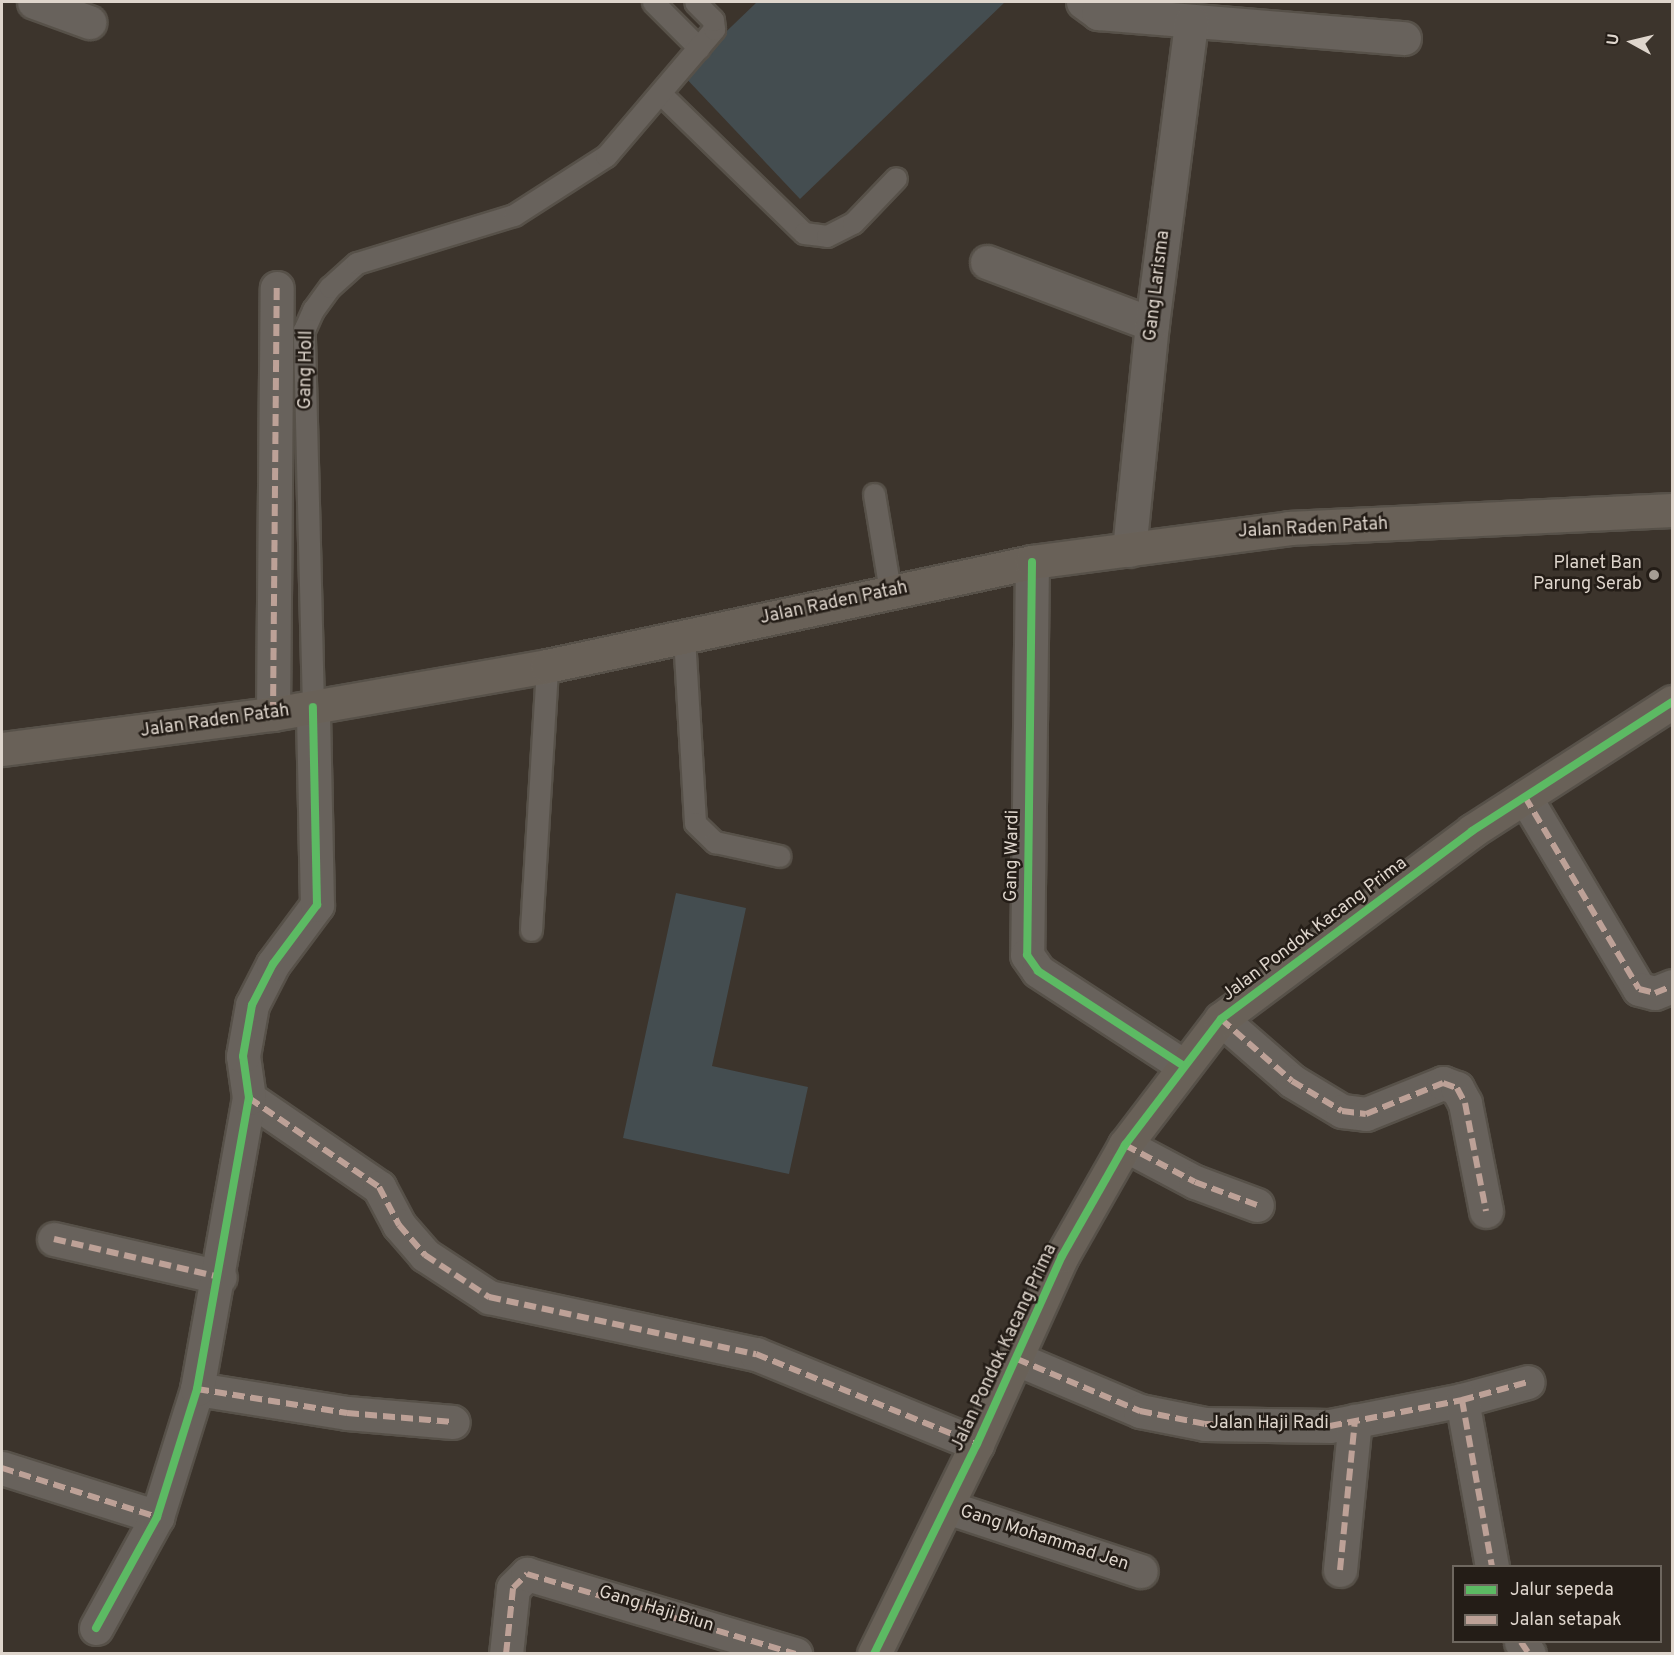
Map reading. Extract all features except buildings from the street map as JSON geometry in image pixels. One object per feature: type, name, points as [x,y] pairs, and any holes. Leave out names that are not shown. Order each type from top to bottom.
[{"type":"main road","name":"Jalan Raden Patah","points":[[2,749],[273,714],[547,666],[1032,562],[1289,528],[1672,510]]},
{"type":"main road","name":"Jalan Pondok Kacang Prima","points":[[874,1653],[977,1444],[1062,1256],[1125,1145],[1221,1019],[1472,831],[1672,702]]},
{"type":"street","points":[[34,2],[89,22]]},
{"type":"street","points":[[1083,2],[1098,13],[1404,38]]},
{"type":"street","name":"Gang Larisma","points":[[1129,550],[1152,324],[1191,22]]},
{"type":"street","points":[[987,262],[1152,324]]},
{"type":"street","name":"Gang Holl","points":[[273,714],[277,288]]},
{"type":"street","name":"Gang Wardi","points":[[1032,562],[1027,956],[1038,971],[1184,1066]]},
{"type":"street","points":[[96,1628],[158,1517],[197,1389],[220,1277],[249,1098],[243,1056],[252,1005],[283,950],[317,905],[313,707]]},
{"type":"street","points":[[1525,797],[1639,989],[1655,993],[1672,986]]},
{"type":"street","points":[[1221,1019],[1292,1081],[1342,1111],[1366,1114],[1443,1083],[1457,1088],[1465,1103],[1486,1211]]},
{"type":"street","points":[[249,1098],[379,1187],[399,1225],[424,1255],[489,1297],[756,1354],[977,1444]]},
{"type":"street","points":[[1125,1145],[1196,1182],[1257,1205]]},
{"type":"street","points":[[54,1239],[220,1277]]},
{"type":"street","name":"Jalan Haji Radi","points":[[1017,1359],[1140,1412],[1205,1424],[1329,1426],[1462,1400],[1528,1382]]},
{"type":"street","points":[[197,1389],[346,1413],[453,1422]]},
{"type":"street","points":[[1462,1400],[1492,1565]]},
{"type":"street","points":[[1340,1570],[1354,1421]]},
{"type":"street","points":[[2,1468],[158,1517]]},
{"type":"street","name":"Gang Mohammad Jen","points":[[947,1507],[1141,1571]]},
{"type":"street","name":"Gang Haji Biun","points":[[506,1653],[513,1588],[518,1579],[536,1574],[795,1653]]},
{"type":"lane","points":[[653,2],[699,48]]},
{"type":"lane","name":"Gang Holl","points":[[313,707],[304,330],[313,310],[330,287],[357,262],[514,215],[606,156],[699,48],[714,24],[695,2]]},
{"type":"lane","points":[[661,94],[804,234],[827,236],[853,223],[896,178]]},
{"type":"lane","points":[[874,494],[890,591]]},
{"type":"lane","points":[[684,637],[696,823],[715,842],[780,856]]},
{"type":"lane","points":[[531,930],[547,666]]},
{"type":"marked path","points":[[273,714],[277,288]]},
{"type":"marked path","points":[[1525,797],[1639,989],[1655,993],[1672,986]]},
{"type":"marked path","points":[[1221,1019],[1292,1081],[1342,1111],[1366,1114],[1443,1083],[1457,1088],[1465,1103],[1486,1211]]},
{"type":"marked path","points":[[249,1098],[379,1187],[399,1225],[425,1255],[489,1297],[756,1354],[977,1444]]},
{"type":"marked path","points":[[1125,1145],[1195,1182],[1257,1205]]},
{"type":"marked path","points":[[54,1239],[220,1277]]},
{"type":"marked path","points":[[1017,1359],[1140,1411],[1205,1424],[1330,1426],[1462,1400],[1528,1382]]},
{"type":"marked path","points":[[197,1389],[347,1413],[453,1422]]},
{"type":"marked path","points":[[1462,1400],[1492,1565]]},
{"type":"marked path","points":[[1340,1570],[1355,1421]]},
{"type":"marked path","points":[[2,1468],[157,1517]]},
{"type":"marked path","points":[[506,1654],[513,1588],[527,1574],[795,1654]]},
{"type":"marked path","points":[[1522,1643],[1529,1654]]},
{"type":"cycle path","points":[[1032,562],[1027,955],[1038,971],[1184,1066]]},
{"type":"cycle path","points":[[874,1654],[977,1444],[1062,1256],[1125,1145],[1221,1019],[1472,831],[1672,702]]},
{"type":"cycle path","points":[[96,1628],[157,1517],[197,1389],[249,1098],[243,1056],[252,1005],[273,964],[317,905],[313,707]]},
{"type":"place","name":"Planet Ban Parung Serab","points":[[1654,575]]}]
